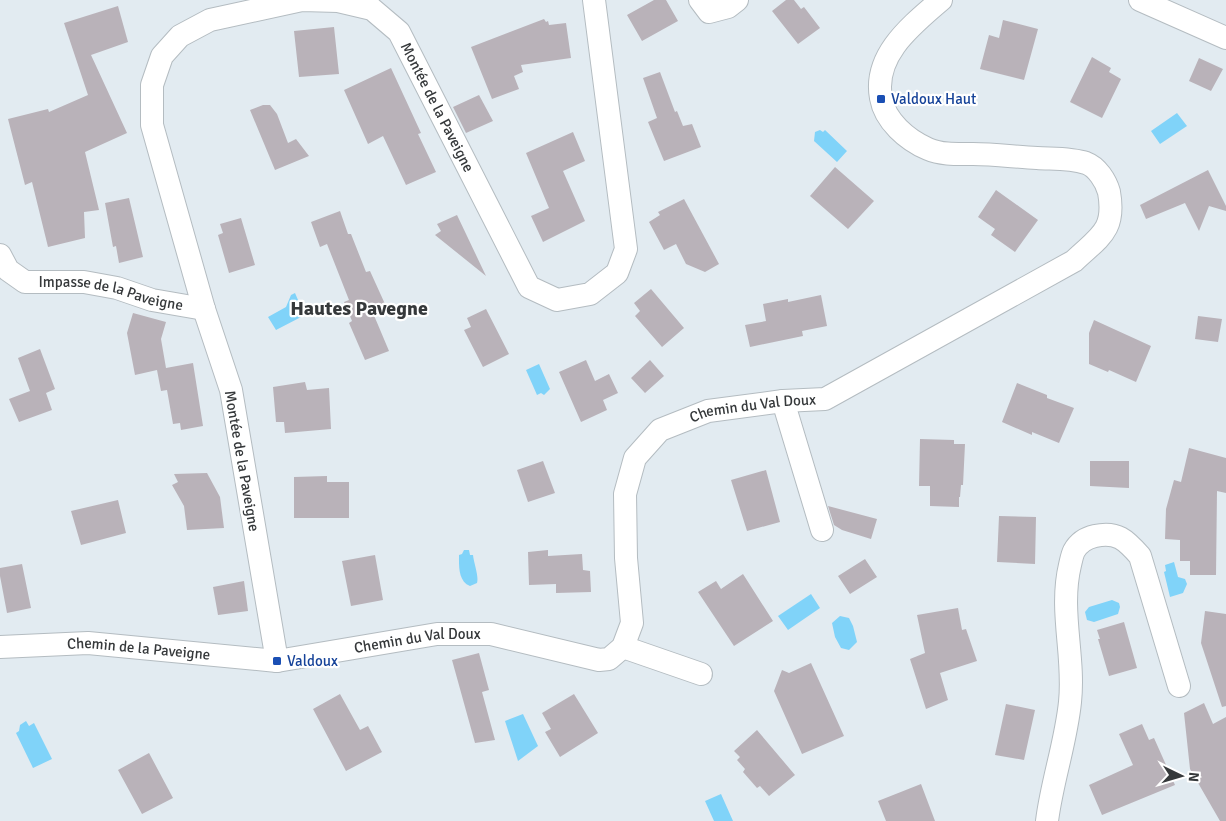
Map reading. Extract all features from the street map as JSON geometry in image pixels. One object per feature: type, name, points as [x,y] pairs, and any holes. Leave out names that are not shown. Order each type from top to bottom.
[{"type":"street","name":"Montée de la Paveigne","points":[[277,661],[230,390],[204,309],[152,126],[152,85],[162,56],[180,36],[210,20],[302,0],[338,1],[372,9],[399,32],[529,287],[557,300],[590,294],[617,273],[626,249],[594,0]]},
{"type":"street","points":[[700,0],[709,12],[728,8],[737,0]]},
{"type":"street","name":"Chemin du Val Doux","points":[[277,661],[437,634],[491,634],[599,660],[609,659],[623,647],[632,623],[626,558],[625,494],[635,458],[660,430],[708,410],[782,401],[825,399],[1074,261],[1104,232],[1111,218],[1108,187],[1101,175],[1088,163],[1070,160],[950,154],[929,150],[911,139],[885,113],[881,100],[881,68],[893,47],[916,22],[941,0]]},
{"type":"street","points":[[1140,0],[1226,38]]},
{"type":"street","name":"Impasse de la Paveigne","points":[[0,255],[8,270],[25,282],[84,282],[117,288],[152,300],[204,309]]},
{"type":"street","points":[[782,401],[822,530]]},
{"type":"street","points":[[1047,821],[1050,796],[1070,700],[1066,616],[1067,577],[1074,551],[1085,538],[1101,534],[1115,535],[1129,543],[1140,556],[1179,686]]},
{"type":"street","name":"Chemin de la Paveigne","points":[[0,647],[88,643],[277,661]]},
{"type":"street","points":[[623,647],[701,674]]},
{"type":"water","points":[[1177,113],[1187,126],[1160,144],[1151,131]]},
{"type":"water","points":[[820,130],[823,132],[825,130],[847,151],[837,162],[814,141],[815,132]]},
{"type":"water","points":[[295,293],[298,300],[295,302],[303,316],[276,330],[268,317],[286,307],[291,295]]},
{"type":"water","points":[[539,364],[550,389],[544,395],[541,393],[537,395],[526,370]]},
{"type":"water","points":[[464,550],[469,550],[470,555],[473,555],[477,577],[477,583],[470,586],[463,581],[459,568],[459,555]]},
{"type":"water","points":[[1174,562],[1178,577],[1185,579],[1187,584],[1183,593],[1170,597],[1164,572],[1166,571],[1165,565]]},
{"type":"water","points":[[811,594],[820,608],[788,630],[778,616]]},
{"type":"water","points":[[1112,600],[1119,603],[1118,614],[1094,622],[1087,620],[1085,612],[1089,607]]},
{"type":"water","points":[[840,616],[849,618],[853,626],[857,642],[849,650],[841,648],[835,637],[832,623]]},
{"type":"water","points":[[523,714],[538,746],[518,761],[505,721]]},
{"type":"water","points":[[26,721],[29,726],[34,723],[52,759],[33,768],[16,733],[19,731],[20,725]]},
{"type":"water","points":[[721,794],[733,821],[714,821],[705,801]]},
{"type":"building","points":[[654,0],[666,0],[678,21],[642,41],[627,15]]},
{"type":"building","points":[[786,0],[794,0],[801,9],[804,7],[820,28],[798,44],[772,11]]},
{"type":"building","points":[[118,6],[128,42],[91,55],[127,133],[85,152],[99,210],[84,212],[85,238],[48,247],[32,182],[25,185],[8,119],[48,109],[49,112],[88,95],[64,23]]},
{"type":"building","points":[[544,19],[546,22],[548,21],[549,25],[566,23],[571,58],[521,65],[523,72],[514,76],[519,89],[492,99],[471,47]]},
{"type":"building","points":[[1003,20],[1038,29],[1024,80],[980,69],[989,35],[999,38]]},
{"type":"building","points":[[334,27],[339,74],[299,77],[294,31]]},
{"type":"building","points":[[1092,57],[1111,68],[1109,72],[1121,79],[1102,118],[1070,102]]},
{"type":"building","points":[[1199,58],[1223,69],[1211,91],[1189,81]]},
{"type":"building","points":[[391,68],[421,133],[418,134],[436,172],[406,185],[383,136],[368,144],[344,90]]},
{"type":"building","points":[[660,72],[675,112],[677,111],[683,126],[692,124],[701,147],[664,161],[648,122],[657,118],[643,78]]},
{"type":"building","points":[[479,95],[493,121],[466,133],[453,107]]},
{"type":"building","points":[[263,105],[270,105],[277,114],[288,143],[296,139],[309,156],[275,170],[250,110]]},
{"type":"building","points":[[573,132],[585,161],[563,171],[585,221],[543,242],[531,216],[549,208],[526,153]]},
{"type":"building","points":[[835,167],[874,201],[848,229],[810,196]]},
{"type":"building","points":[[1208,170],[1226,206],[1226,211],[1209,206],[1199,231],[1185,203],[1146,219],[1140,205]]},
{"type":"building","points":[[996,190],[1038,220],[1015,252],[991,235],[995,229],[978,217]]},
{"type":"building","points":[[129,198],[143,257],[119,263],[116,246],[113,247],[105,203]]},
{"type":"building","points":[[684,199],[719,264],[705,272],[686,264],[676,244],[664,250],[649,222],[660,215],[658,212]]},
{"type":"building","points":[[340,211],[348,234],[351,234],[366,272],[370,271],[385,304],[383,304],[385,308],[373,313],[389,351],[365,360],[349,323],[352,321],[344,302],[349,300],[327,244],[320,247],[311,222]]},
{"type":"building","points":[[457,215],[486,276],[435,235],[441,231],[437,224]]},
{"type":"building","points":[[241,218],[255,265],[229,273],[218,235],[223,233],[220,224]]},
{"type":"building","points":[[651,289],[684,328],[662,347],[635,316],[640,311],[634,303]]},
{"type":"building","points":[[821,295],[827,326],[802,331],[803,336],[750,347],[745,325],[766,321],[763,304],[788,299],[788,302]]},
{"type":"building","points":[[486,309],[509,354],[483,367],[464,330],[471,327],[467,318]]},
{"type":"building","points":[[133,313],[166,322],[161,339],[166,368],[193,363],[203,426],[181,430],[180,423],[173,424],[167,390],[161,391],[157,370],[135,375],[127,333]]},
{"type":"building","points":[[1198,316],[1222,319],[1218,342],[1195,339]]},
{"type":"building","points":[[1094,320],[1151,346],[1136,382],[1109,370],[1108,372],[1089,364],[1089,333]]},
{"type":"building","points":[[40,349],[55,389],[46,393],[52,410],[19,422],[9,399],[30,391],[18,358]]},
{"type":"building","points":[[586,360],[595,381],[609,374],[618,393],[603,400],[607,410],[581,422],[559,372]]},
{"type":"building","points":[[650,360],[664,376],[645,393],[631,378]]},
{"type":"building","points":[[305,382],[307,390],[329,388],[331,429],[285,433],[284,422],[276,422],[273,387]]},
{"type":"building","points":[[1017,383],[1047,395],[1047,398],[1074,408],[1059,443],[1032,432],[1032,435],[1002,422]]},
{"type":"building","points":[[920,439],[954,440],[954,444],[965,444],[963,485],[961,485],[959,507],[930,506],[930,486],[919,486]]},
{"type":"building","points":[[1189,448],[1226,458],[1226,493],[1217,491],[1216,575],[1190,575],[1190,561],[1180,561],[1180,540],[1165,539],[1166,509],[1174,480],[1181,482]]},
{"type":"building","points":[[543,461],[555,493],[528,502],[517,470]]},
{"type":"building","points":[[1090,461],[1129,461],[1129,488],[1090,486]]},
{"type":"building","points":[[766,470],[780,522],[747,531],[731,480]]},
{"type":"building","points":[[207,473],[220,497],[224,528],[187,530],[184,506],[172,485],[178,482],[174,474]]},
{"type":"building","points":[[327,476],[327,482],[349,482],[349,518],[294,518],[294,477]]},
{"type":"building","points":[[118,500],[126,533],[81,545],[71,511]]},
{"type":"building","points":[[828,506],[877,519],[871,539],[842,530],[834,525]]},
{"type":"building","points":[[999,516],[1036,517],[1035,564],[997,562]]},
{"type":"building","points":[[548,550],[548,556],[582,554],[583,570],[590,571],[591,592],[556,593],[556,584],[529,585],[528,552]]},
{"type":"building","points":[[375,555],[383,600],[351,606],[342,561]]},
{"type":"building","points":[[865,559],[877,577],[850,594],[838,576]]},
{"type":"building","points":[[22,564],[31,608],[7,613],[0,568]]},
{"type":"building","points":[[743,574],[773,621],[734,646],[698,592],[716,581],[721,589]]},
{"type":"building","points":[[244,581],[248,611],[218,615],[213,587]]},
{"type":"building","points":[[958,608],[962,630],[966,629],[977,661],[940,673],[948,700],[926,709],[910,659],[925,653],[917,615]]},
{"type":"building","points":[[1205,611],[1226,614],[1226,706],[1222,707],[1201,643]]},
{"type":"building","points":[[1124,622],[1137,668],[1109,676],[1097,630]]},
{"type":"building","points":[[479,653],[489,690],[482,692],[495,740],[475,743],[452,660]]},
{"type":"building","points":[[811,663],[844,736],[802,754],[774,691],[782,670],[789,673]]},
{"type":"building","points":[[340,694],[360,730],[368,726],[382,752],[346,771],[313,709]]},
{"type":"building","points":[[574,694],[598,733],[560,757],[545,732],[551,729],[542,713]]},
{"type":"building","points":[[1204,703],[1213,724],[1226,717],[1226,821],[1220,821],[1190,769],[1184,713]]},
{"type":"building","points":[[1006,704],[1035,710],[1024,760],[995,755]]},
{"type":"building","points":[[1142,724],[1149,740],[1154,738],[1175,785],[1102,815],[1089,785],[1133,765],[1119,734]]},
{"type":"building","points":[[757,730],[795,775],[769,796],[760,786],[757,788],[743,772],[745,769],[737,760],[740,757],[734,751]]},
{"type":"building","points":[[149,753],[173,798],[142,814],[118,770]]},
{"type":"building","points":[[921,784],[935,821],[886,821],[878,801]]},
{"type":"place","name":"Valdoux Haut","points":[[881,99]]},
{"type":"place","name":"Valdoux","points":[[277,661]]},
{"type":"district","name":"Hautes Pavegne","points":[[359,308]]}]
